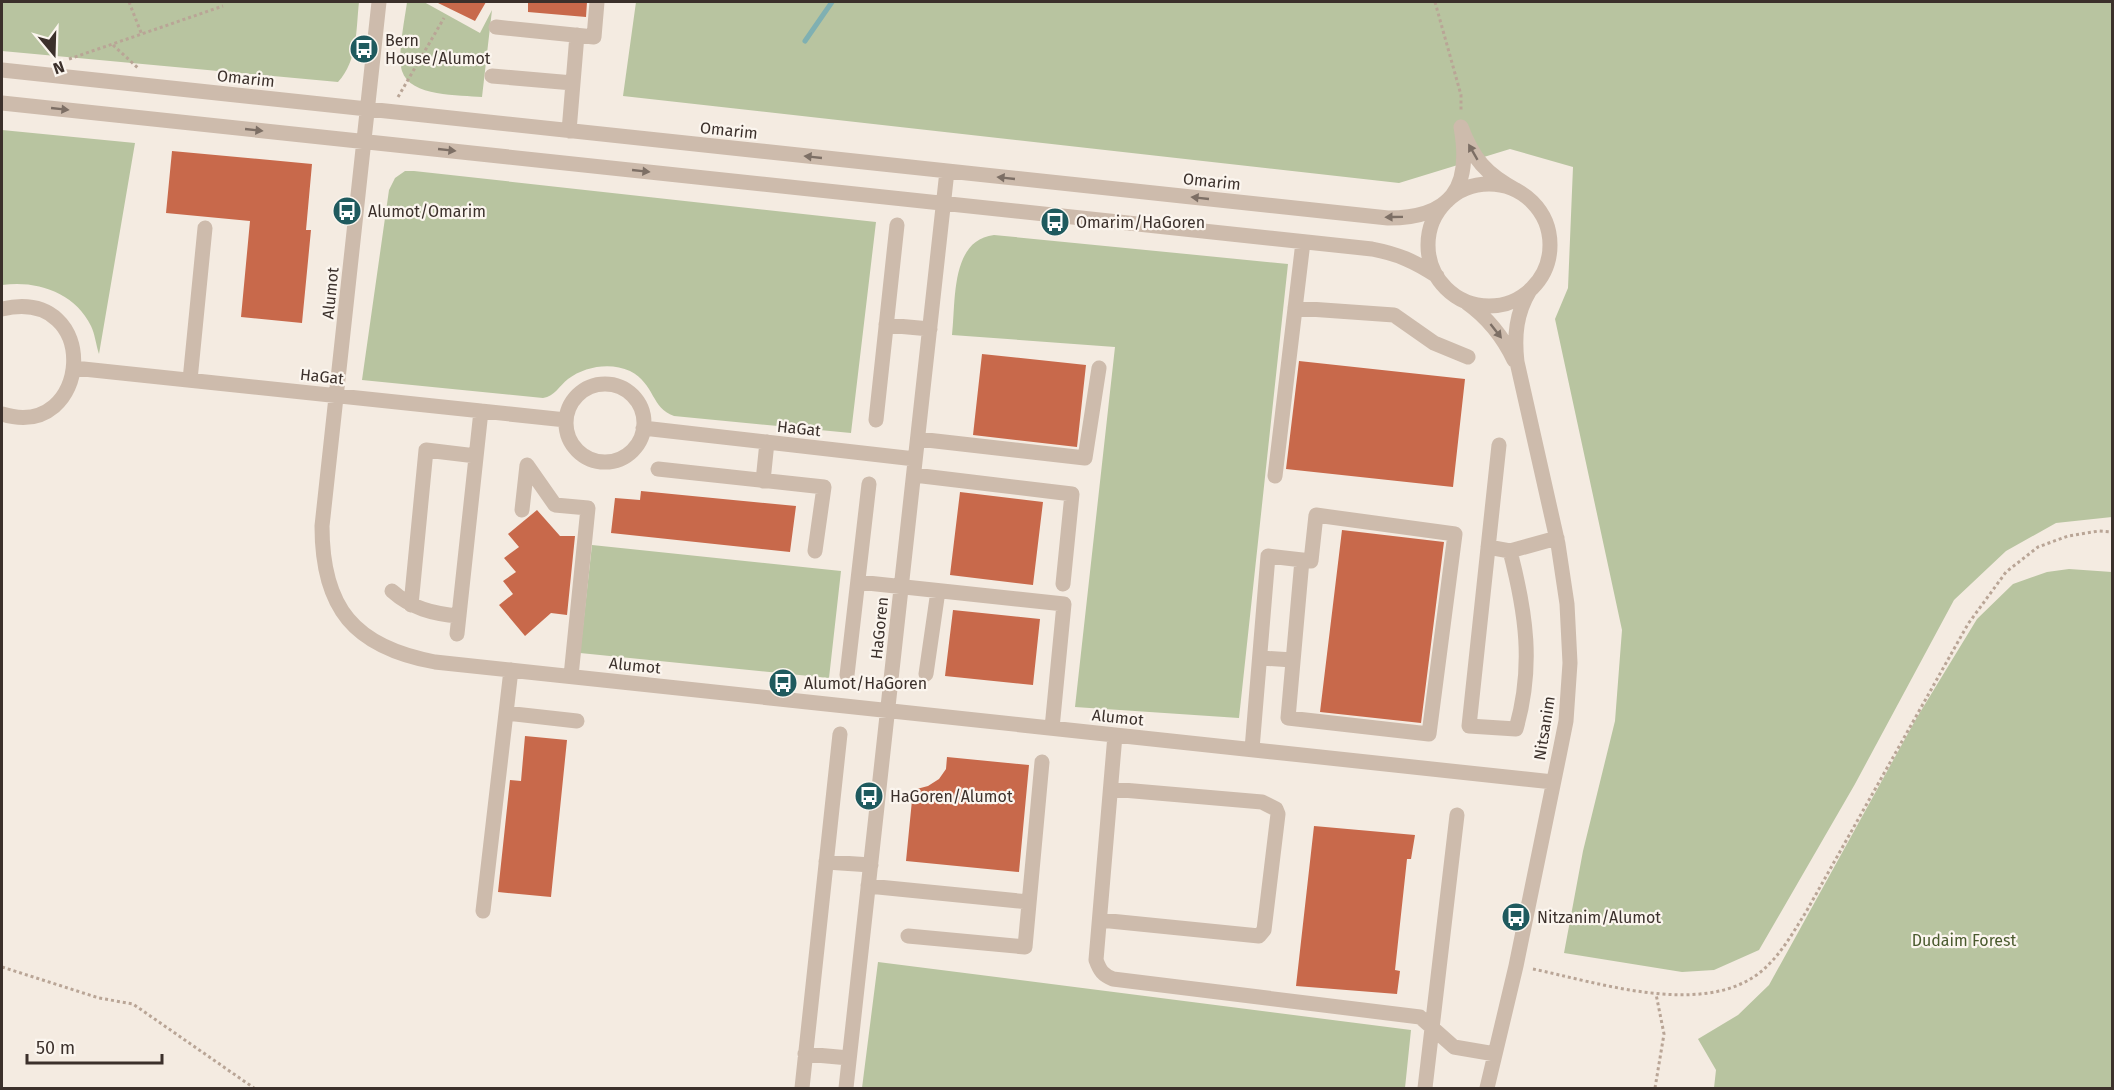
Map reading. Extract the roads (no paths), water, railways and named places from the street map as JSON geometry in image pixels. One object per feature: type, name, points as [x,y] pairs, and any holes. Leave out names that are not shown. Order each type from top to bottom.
[{"type":"street","name":"Alumot","points":[[379,2],[322,526],[322,556],[327,581],[337,603],[350,622],[367,638],[387,650],[435,662],[1553,782]]},
{"type":"street","points":[[496,27],[594,37],[597,2]]},
{"type":"street","points":[[569,131],[577,35]]},
{"type":"street","name":"Omarim","points":[[2,70],[1388,218],[1416,215],[1442,206],[1449,200]]},
{"type":"street","points":[[492,76],[573,82]]},
{"type":"street","points":[[2,103],[1303,242],[1394,253],[1412,260],[1437,276]]},
{"type":"street","points":[[1461,127],[1474,155],[1485,169],[1499,181],[1516,190],[1526,196],[1541,214],[1549,237],[1548,260],[1544,271],[1530,290],[1509,302],[1485,305],[1462,299],[1444,285],[1437,276],[1429,253],[1428,241],[1434,218],[1458,187],[1463,170],[1461,127]]},
{"type":"street","name":"HaGoren","points":[[846,1089],[947,171]]},
{"type":"street","points":[[1449,200],[1458,192],[1481,184],[1505,186],[1516,190]]},
{"type":"street","points":[[876,420],[897,225]]},
{"type":"street","points":[[190,380],[205,228]]},
{"type":"street","points":[[1275,476],[1303,242]]},
{"type":"street","name":"Nitsanim","points":[[1487,1089],[1516,966],[1566,721],[1570,663],[1567,604],[1557,538],[1518,372],[1515,343],[1517,322],[1523,301],[1530,290]]},
{"type":"street","name":"Nitsanim","points":[[1462,299],[1485,317],[1499,334],[1518,372]]},
{"type":"street","points":[[2,309],[23,306],[53,317],[67,333],[75,354],[69,386],[64,395],[48,409],[26,417],[2,414]]},
{"type":"street","points":[[1295,308],[1394,315],[1434,344],[1468,357]]},
{"type":"street","points":[[886,325],[930,329]]},
{"type":"street","name":"HaGat","points":[[74,368],[566,420]]},
{"type":"street","points":[[918,440],[1085,458],[1099,368]]},
{"type":"street","points":[[608,384],[622,387],[634,396],[642,410],[644,428],[640,440],[631,452],[617,459],[602,462],[588,458],[576,449],[568,435],[566,420],[570,405],[579,393],[592,386],[608,384]]},
{"type":"street","points":[[457,634],[481,411]]},
{"type":"street","name":"HaGat","points":[[644,428],[915,459]]},
{"type":"street","points":[[763,481],[767,442]]},
{"type":"street","points":[[1498,445],[1469,726],[1516,729],[1522,708],[1526,686],[1527,642],[1521,597],[1510,551]]},
{"type":"street","points":[[411,605],[426,450],[476,456]]},
{"type":"street","points":[[522,510],[527,465],[555,505],[588,508],[571,676]]},
{"type":"street","points":[[658,469],[824,487],[815,551]]},
{"type":"street","points":[[914,475],[1072,494],[1063,584]]},
{"type":"street","points":[[847,675],[869,484]]},
{"type":"street","points":[[1252,749],[1268,556],[1311,561],[1316,515],[1455,534],[1428,734],[1288,718],[1302,560]]},
{"type":"street","points":[[1488,547],[1510,551],[1557,538]]},
{"type":"street","points":[[858,582],[1064,604],[1052,728]]},
{"type":"street","points":[[392,591],[411,605],[431,612],[459,615]]},
{"type":"street","points":[[926,674],[938,591]]},
{"type":"street","points":[[1260,658],[1293,660]]},
{"type":"street","points":[[483,910],[511,670]]},
{"type":"street","points":[[506,713],[577,721]]},
{"type":"street","points":[[802,1089],[840,734]]},
{"type":"street","points":[[1115,735],[1096,960],[1105,976],[1113,979],[1420,1017],[1454,1047],[1495,1054]]},
{"type":"street","points":[[908,936],[1025,947],[1042,762]]},
{"type":"street","points":[[1100,920],[1259,936],[1264,930],[1278,813],[1276,809],[1262,802],[1111,789]]},
{"type":"street","points":[[1425,1089],[1457,815]]},
{"type":"street","points":[[826,862],[870,865]]},
{"type":"street","points":[[868,886],[1029,902]]},
{"type":"street","points":[[806,1054],[849,1058]]},
{"type":"waterway","points":[[805,41],[832,2]]},
{"type":"place","name":"Bern House/Alumot","points":[[364,49]]},
{"type":"place","name":"Alumot/Omarim","points":[[347,211]]},
{"type":"place","name":"Omarim/HaGoren","points":[[1055,222]]},
{"type":"place","name":"Alumot/HaGoren","points":[[783,683]]},
{"type":"place","name":"HaGoren/Alumot","points":[[869,796]]},
{"type":"place","name":"Nitzanim/Alumot","points":[[1516,917]]},
{"type":"park label","name":"Dudaim Forest","points":[[1964,940]]}]
